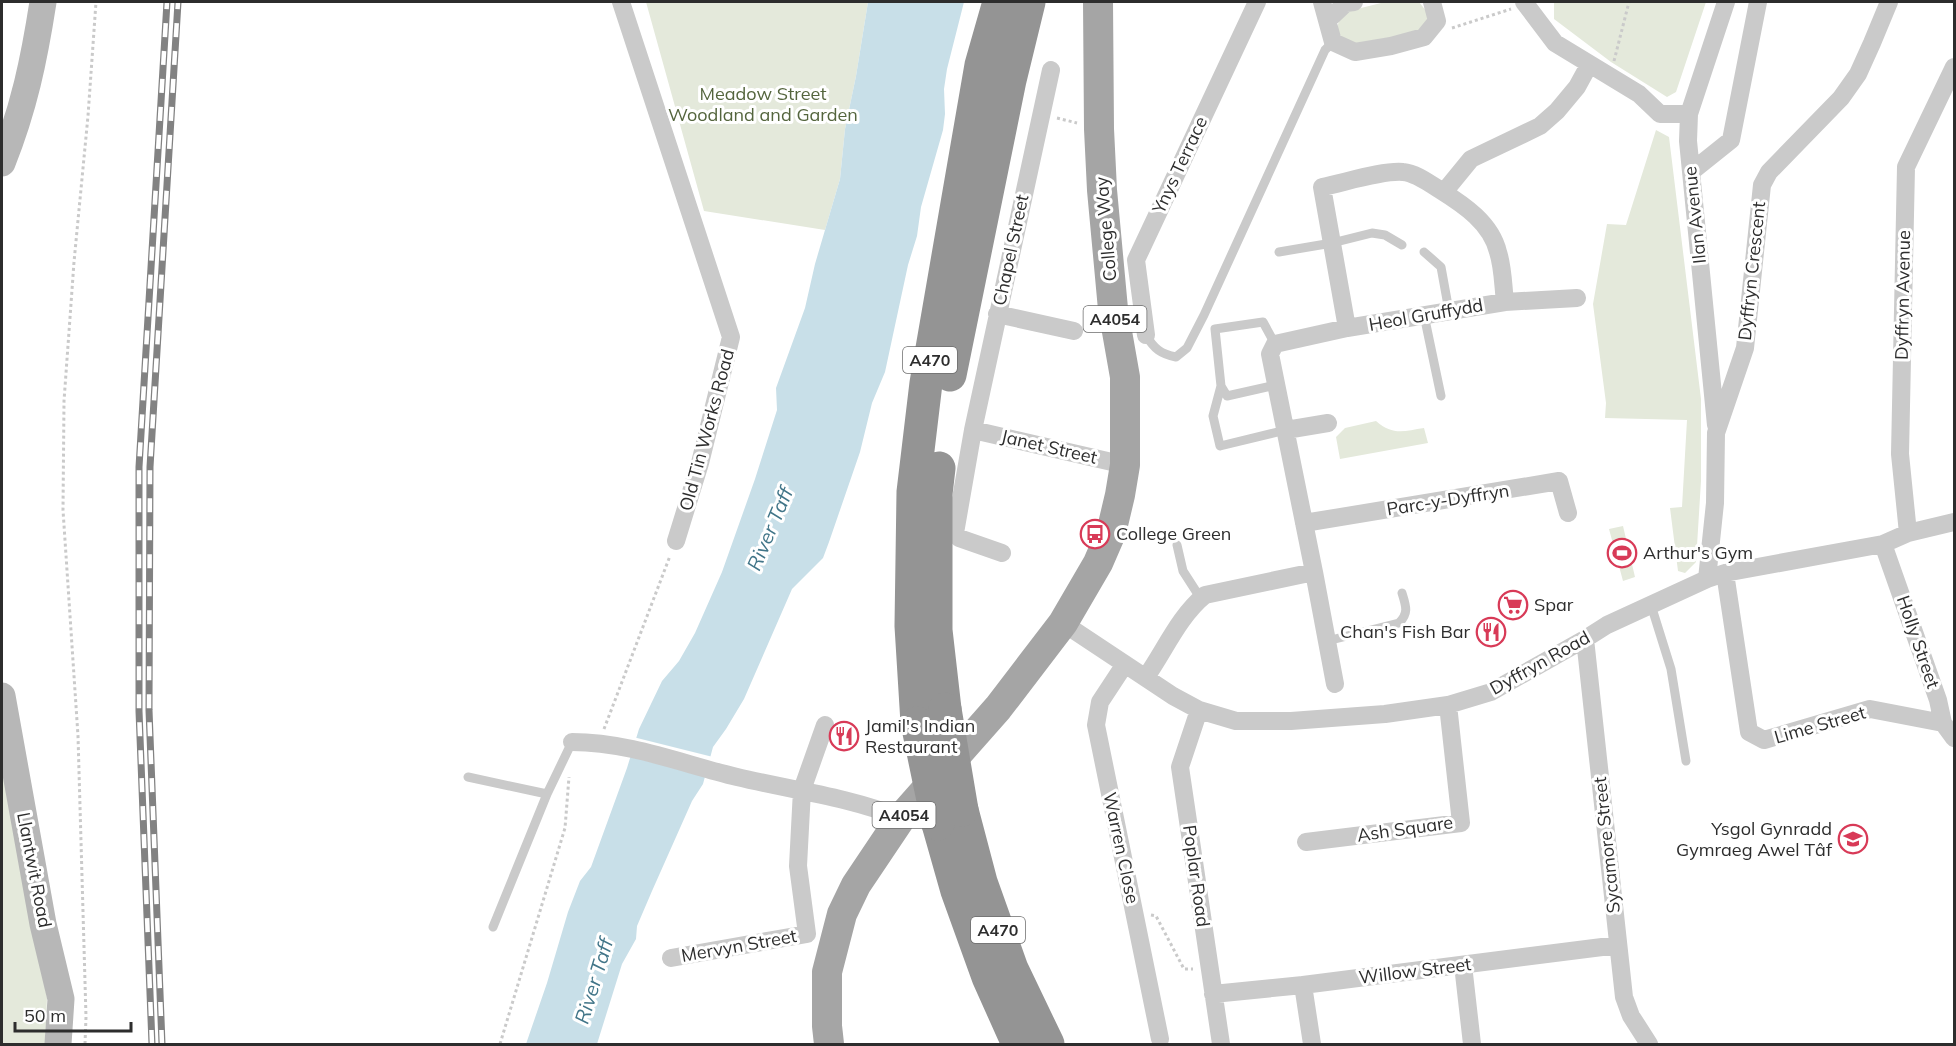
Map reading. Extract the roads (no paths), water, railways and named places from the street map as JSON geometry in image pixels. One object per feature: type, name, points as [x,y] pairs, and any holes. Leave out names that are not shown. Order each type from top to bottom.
[{"type":"highway","name":"A470","points":[[999,2],[981,65],[926,383],[913,492],[910,626],[931,716],[950,817],[957,891],[988,977],[1018,1044]]},
{"type":"highway","name":"A470","points":[[931,716],[936,630],[936,494],[949,377],[1010,81],[1029,2]]},
{"type":"highway","name":"A470","points":[[950,817],[981,882],[1012,969],[1048,1044]]},
{"type":"main road","points":[[5,147],[30,77],[43,2]]},
{"type":"main road","name":"College Way","points":[[1063,623],[1098,563],[1111,533],[1125,465],[1125,377],[1113,309],[1102,190],[1098,2]]},
{"type":"main road","name":"A4054","points":[[829,1044],[827,972],[842,914],[856,885],[901,818],[998,708],[1063,623]]},
{"type":"main road","name":"Llantwit Road","points":[[2,696],[44,924],[61,999],[58,1044]]},
{"type":"street","name":"Old Tin Works Road","points":[[621,2],[731,337],[700,463],[676,541]]},
{"type":"street","name":"Ynys Terrace","points":[[1146,335],[1136,260],[1257,2]]},
{"type":"street","points":[[1322,2],[1333,42],[1355,52],[1424,37],[1437,21],[1432,2]]},
{"type":"street","points":[[1328,20],[1346,3],[1354,2]]},
{"type":"street","name":"Ilan Avenue","points":[[1716,433],[1688,141],[1689,114],[1726,2]]},
{"type":"street","points":[[1691,172],[1731,140],[1758,2]]},
{"type":"street","name":"Dyffryn Crescent","points":[[1707,579],[1715,503],[1716,433],[1745,348],[1762,185],[1769,172],[1841,98],[1858,74],[1889,2]]},
{"type":"street","points":[[1524,3],[1555,43],[1639,94],[1660,114],[1689,114]]},
{"type":"street","points":[[1444,192],[1471,159],[1540,126],[1557,111],[1576,87],[1589,65]]},
{"type":"street","name":"Dyffryn Avenue","points":[[1908,533],[1900,454],[1906,167],[1954,67]]},
{"type":"street","name":"Chapel Street","points":[[1002,553],[959,538],[955,532],[997,314],[1051,70]]},
{"type":"street","name":"Heol Gruffydd","points":[[1347,328],[1322,187],[1393,172],[1406,172],[1444,192],[1478,217],[1488,228],[1499,254],[1505,302]]},
{"type":"street","name":"Heol Gruffydd","points":[[1275,344],[1347,328],[1505,302],[1577,298]]},
{"type":"street","points":[[997,314],[1074,331]]},
{"type":"street","points":[[1275,344],[1270,354],[1335,684]]},
{"type":"street","points":[[1286,430],[1328,423]]},
{"type":"street","name":"Janet Street","points":[[973,430],[1125,465]]},
{"type":"street","name":"Parc-y-Dyffryn","points":[[1304,523],[1559,481],[1568,513]]},
{"type":"street","name":"Dyffryn Road","points":[[1063,623],[1199,710],[1236,721],[1291,722],[1385,714],[1448,705],[1491,692],[1607,625],[1707,579],[1725,573],[1884,544],[1908,533],[1954,522]]},
{"type":"street","name":"Holly Street","points":[[1884,544],[1946,697],[1943,723],[1954,738]]},
{"type":"street","points":[[1146,677],[1182,621],[1205,595],[1314,572]]},
{"type":"street","name":"Lime Street","points":[[1725,573],[1749,732],[1764,740],[1870,709],[1943,723]]},
{"type":"street","name":"Sycamore Street","points":[[1585,639],[1624,997],[1631,1016],[1649,1044]]},
{"type":"street","name":"Warren Close","points":[[1125,664],[1100,702],[1096,725],[1160,1039]]},
{"type":"street","name":"Ash Square","points":[[1306,842],[1461,823],[1448,705]]},
{"type":"street","name":"Poplar Road","points":[[1199,710],[1180,767],[1221,1044]]},
{"type":"street","points":[[802,790],[825,725]]},
{"type":"street","points":[[572,742],[599,742],[622,747],[875,808],[901,818]]},
{"type":"street","name":"Mervyn Street","points":[[671,958],[807,934],[798,866],[802,790]]},
{"type":"street","name":"Willow Street","points":[[1213,994],[1304,985],[1618,945]]},
{"type":"street","points":[[1462,965],[1472,1044]]},
{"type":"street","points":[[1304,985],[1312,1044]]},
{"type":"lane","points":[[1146,335],[1153,347],[1163,354],[1176,357],[1187,348],[1325,50],[1333,42]]},
{"type":"lane","points":[[1279,252],[1372,233],[1385,235],[1402,245]]},
{"type":"lane","points":[[1424,252],[1441,267],[1449,311]]},
{"type":"lane","points":[[1424,315],[1441,396]]},
{"type":"lane","points":[[1275,344],[1263,322],[1215,329],[1221,386],[1213,416],[1220,446],[1286,430]]},
{"type":"lane","points":[[1221,386],[1227,396],[1276,385]]},
{"type":"lane","points":[[1177,545],[1182,571],[1201,599]]},
{"type":"lane","points":[[1327,641],[1399,623],[1405,617],[1407,610],[1402,593]]},
{"type":"lane","points":[[1651,605],[1671,669],[1686,761]]},
{"type":"lane","points":[[493,927],[547,794],[572,742]]},
{"type":"lane","points":[[468,777],[547,794]]},
{"type":"water","name":"River Taff","points":[[868,2],[964,2],[947,69],[943,130],[921,207],[917,236],[908,265],[885,372],[872,403],[860,452],[823,558],[792,589],[744,699],[713,747],[703,784],[692,801],[637,926],[636,939],[622,964],[597,1044],[526,1044],[568,912],[580,881],[591,867],[639,729],[662,681],[679,661],[695,633],[722,572],[755,479],[777,410],[776,388],[805,308],[815,264],[840,179],[845,129]]},
{"type":"railway","points":[[152,1044],[139,711],[139,467],[167,2]]},
{"type":"railway","points":[[162,1044],[149,710],[150,467],[178,2]]},
{"type":"place","name":"College Green","points":[[1095,534]]},
{"type":"place","name":"Arthur's Gym","points":[[1622,553]]},
{"type":"place","name":"Spar","points":[[1513,605]]},
{"type":"place","name":"Chan's Fish Bar","points":[[1491,632]]},
{"type":"place","name":"Jamil's Indian Restaurant","points":[[844,736]]},
{"type":"place","name":"Ysgol Gynradd Gymraeg Awel Tâf","points":[[1853,839]]},
{"type":"park label","name":"Meadow Street Woodland and Garden","points":[[763,104]]}]
